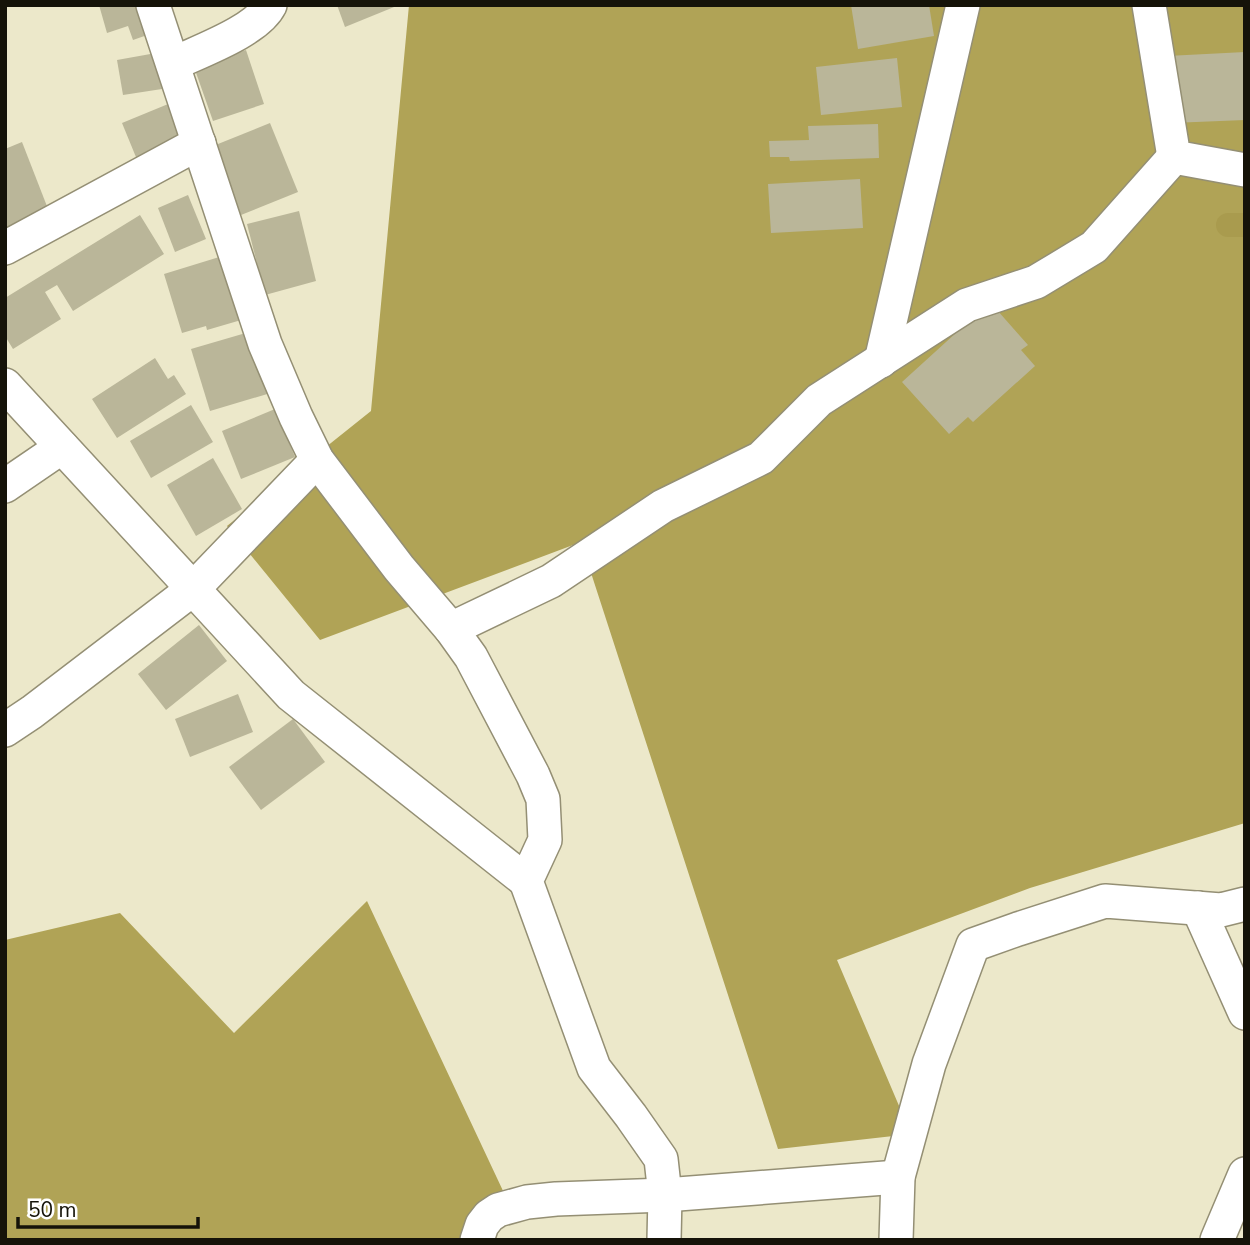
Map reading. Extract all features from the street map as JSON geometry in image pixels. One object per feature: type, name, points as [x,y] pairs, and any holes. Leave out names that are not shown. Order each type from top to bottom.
[{"type":"street","points":[[153,5],[265,344],[317,460],[471,657],[533,775],[543,799],[545,840],[526,881]]},
{"type":"street","points":[[173,64],[247,29],[266,13],[270,5]]},
{"type":"street","points":[[881,361],[963,5]]},
{"type":"street","points":[[1149,5],[1174,157]]},
{"type":"street","points":[[5,248],[199,143]]},
{"type":"street","points":[[451,629],[551,581],[663,506],[761,458],[819,400],[967,305],[1036,282],[1094,247],[1174,157]]},
{"type":"street","points":[[1174,157],[1245,170]]},
{"type":"street","points":[[5,385],[291,695],[526,881],[594,1069],[661,1159],[665,1195],[664,1240]]},
{"type":"street","points":[[5,485],[62,447]]},
{"type":"street","points":[[5,730],[193,589],[317,460]]},
{"type":"street","points":[[896,1240],[898,1177],[929,1064],[972,945],[1105,901],[1221,910],[1245,904]]},
{"type":"street","points":[[1198,908],[1245,1013]]},
{"type":"street","points":[[1217,1240],[1245,1174]]},
{"type":"street","points":[[477,1240],[489,1216],[498,1210],[527,1202],[665,1195],[898,1177]]},
{"type":"shaded area","points":[[409,5],[1245,5],[1245,823],[1030,888],[837,960],[911,1134],[778,1149],[581,542],[320,640],[227,526],[371,411]]},
{"type":"shaded area","points":[[367,901],[512,1210],[486,1240],[5,1240],[5,940],[120,913],[234,1033]]},
{"type":"building","points":[[99,5],[145,5],[153,33],[133,40],[128,26],[107,33]]},
{"type":"building","points":[[337,5],[399,5],[345,27]]},
{"type":"building","points":[[851,5],[929,5],[934,36],[858,49]]},
{"type":"building","points":[[246,50],[264,104],[213,121],[194,67]]},
{"type":"building","points":[[1245,52],[1245,120],[1171,123],[1167,56]]},
{"type":"building","points":[[156,53],[162,89],[123,95],[117,60]]},
{"type":"building","points":[[897,58],[902,107],[821,115],[816,67]]},
{"type":"building","points":[[173,102],[189,141],[138,162],[122,123]]},
{"type":"building","points":[[270,123],[298,192],[241,215],[213,146]]},
{"type":"building","points":[[878,124],[879,158],[790,161],[789,157],[770,157],[769,141],[809,140],[808,126]]},
{"type":"building","points":[[22,142],[50,214],[5,231],[5,149]]},
{"type":"building","points":[[860,179],[863,228],[771,233],[768,184]]},
{"type":"building","points":[[188,195],[206,239],[175,252],[158,208]]},
{"type":"building","points":[[299,211],[316,281],[265,295],[247,224]]},
{"type":"building","points":[[140,215],[164,254],[73,311],[57,285],[45,292],[61,319],[13,349],[5,336],[5,298]]},
{"type":"building","points":[[229,254],[248,318],[207,330],[206,326],[182,333],[164,274]]},
{"type":"building","points":[[990,302],[1028,345],[1021,350],[1035,366],[973,422],[968,417],[949,434],[902,382]]},
{"type":"building","points":[[256,330],[274,392],[210,411],[191,349]]},
{"type":"building","points":[[155,358],[168,379],[174,375],[186,394],[117,438],[92,399]]},
{"type":"building","points":[[191,405],[213,442],[151,478],[130,441]]},
{"type":"building","points":[[275,409],[295,457],[241,479],[222,431]]},
{"type":"building","points":[[213,458],[242,509],[196,536],[167,485]]},
{"type":"building","points":[[199,625],[227,661],[166,710],[138,674]]},
{"type":"building","points":[[238,694],[253,732],[190,757],[175,719]]},
{"type":"building","points":[[293,719],[325,762],[261,810],[229,767]]},
{"type":"waterway","points":[[1228,225],[1245,225]]}]
